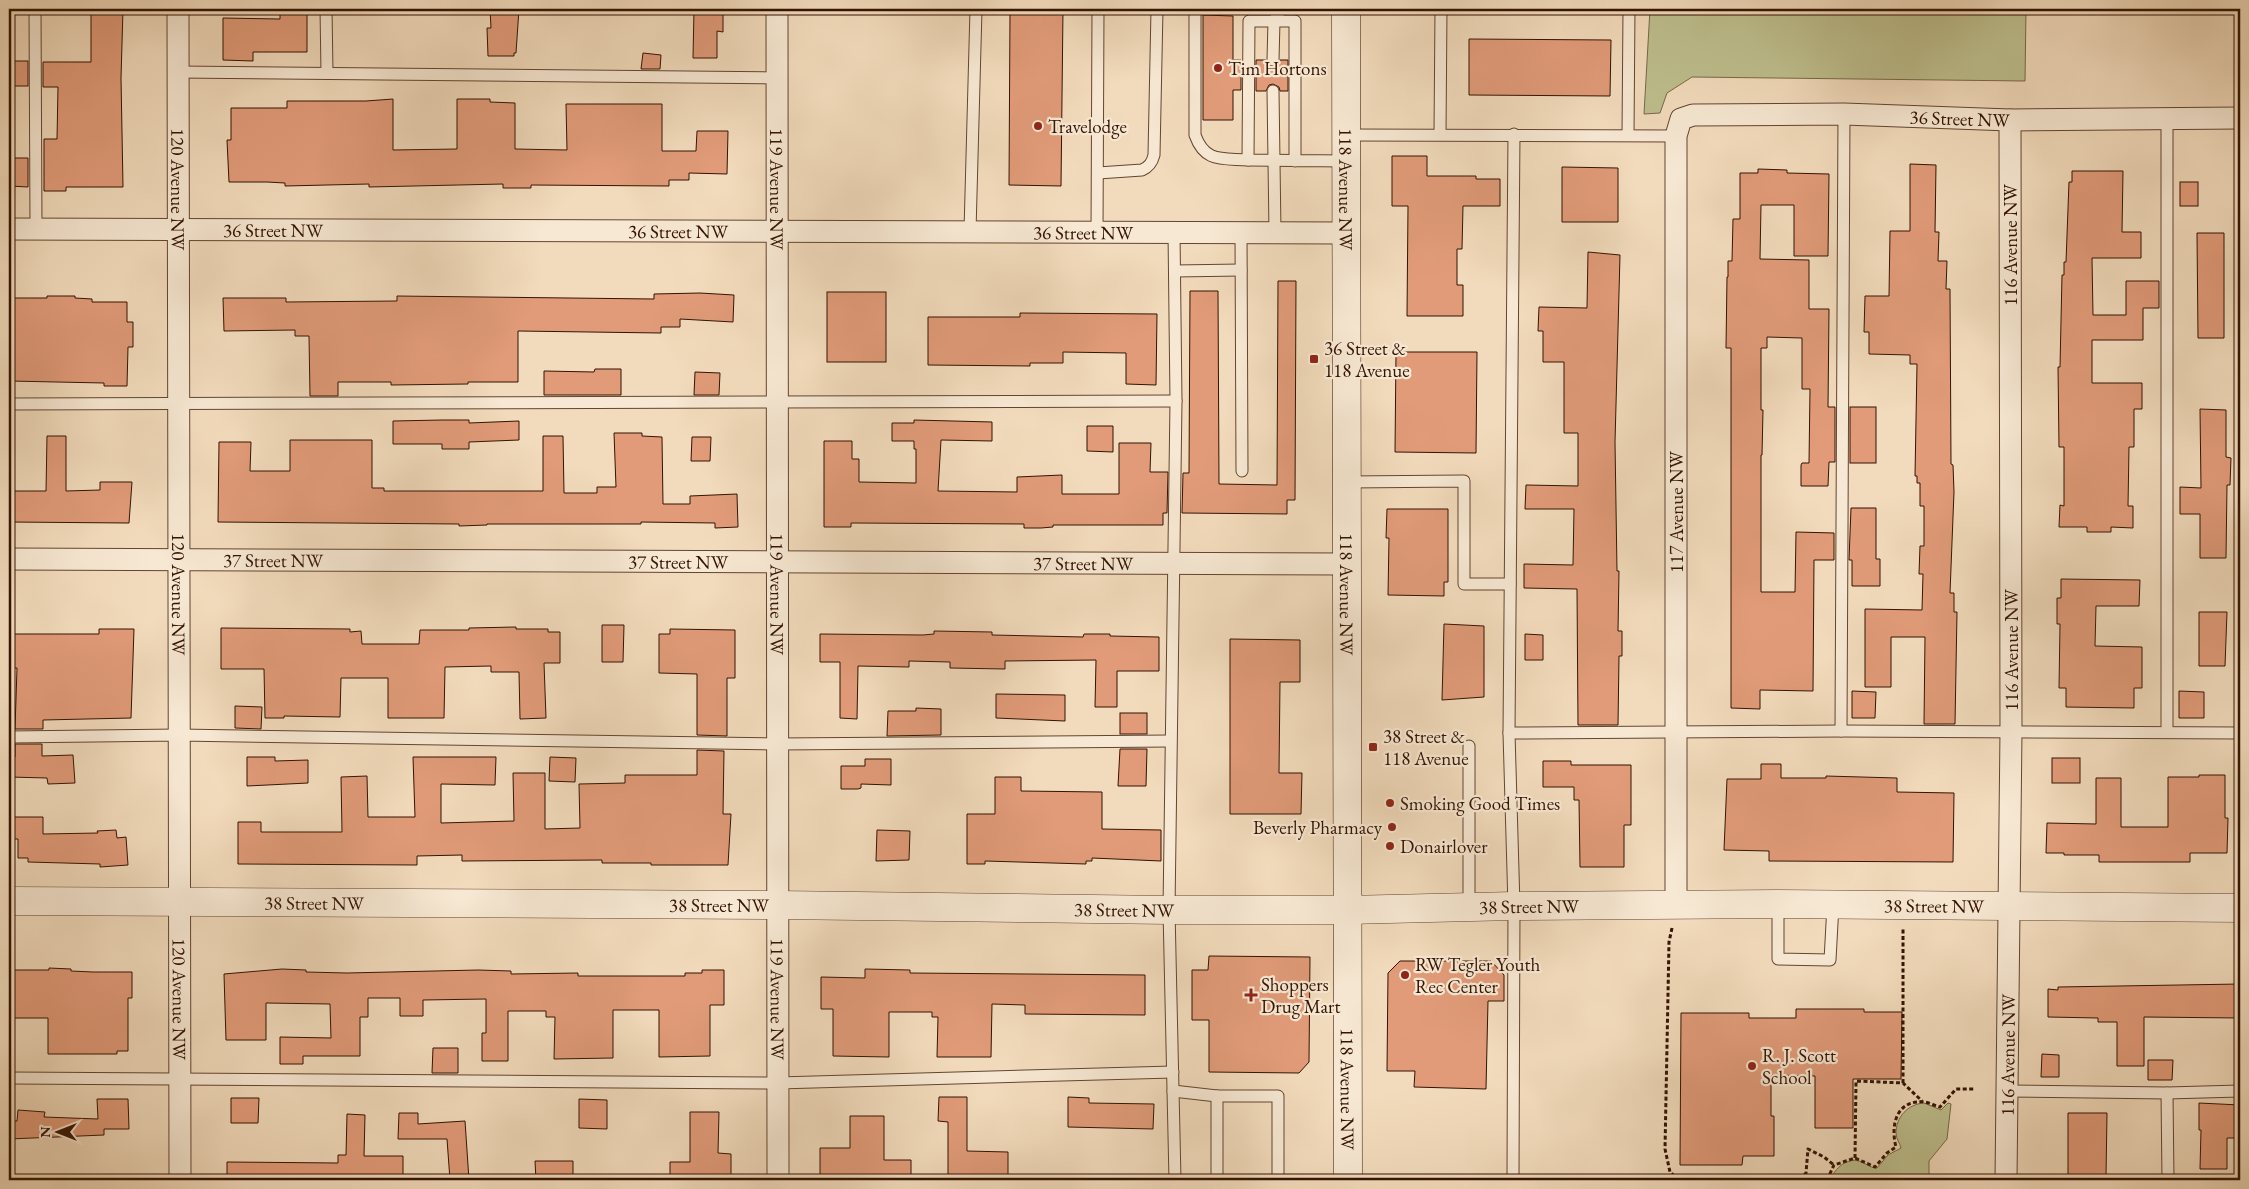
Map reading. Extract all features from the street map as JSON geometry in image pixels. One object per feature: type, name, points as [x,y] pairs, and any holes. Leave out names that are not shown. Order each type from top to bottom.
[{"type":"street","name":"120 Avenue NW","points":[[178,9],[180,1180]]},
{"type":"street","name":"119 Avenue NW","points":[[777,9],[778,1180]]},
{"type":"street","name":"118 Avenue NW","points":[[1346,9],[1348,1180]]},
{"type":"street","name":"36 Street NW","points":[[1679,127],[1693,115],[1844,114],[2010,120],[2240,118]]},
{"type":"street","name":"116 Avenue NW","points":[[2006,1180],[2011,731],[2010,120]]},
{"type":"street","name":"117 Avenue NW","points":[[1676,905],[1679,127]]},
{"type":"street","name":"36 Street NW","points":[[9,229],[1346,233]]},
{"type":"street","name":"37 Street NW","points":[[9,560],[1346,564]]},
{"type":"street","name":"38 Street NW","points":[[9,901],[777,905],[1169,910],[1347,910],[1514,906],[1778,904],[2240,908]]},
{"type":"lane","points":[[35,9],[36,229]]},
{"type":"lane","points":[[326,9],[327,73]]},
{"type":"lane","points":[[970,232],[976,9]]},
{"type":"lane","points":[[1098,9],[1098,232]]},
{"type":"lane","points":[[1098,173],[1142,170],[1148,168],[1152,162],[1157,9]]},
{"type":"lane","points":[[1195,9],[1195,135],[1205,153],[1214,158],[1295,160],[1346,148],[1440,134],[1628,135],[1679,127]]},
{"type":"lane","points":[[1274,60],[1274,21],[1281,9]]},
{"type":"lane","points":[[1440,134],[1441,9]]},
{"type":"lane","points":[[1628,135],[1629,9]]},
{"type":"lane","points":[[1248,160],[1249,21],[1295,21],[1295,160]]},
{"type":"lane","points":[[178,72],[777,78]]},
{"type":"lane","points":[[1273,91],[1275,232]]},
{"type":"lane","points":[[1841,731],[1844,114]]},
{"type":"lane","points":[[2167,118],[2167,732]]},
{"type":"lane","points":[[1513,1180],[1514,906],[1509,733],[1514,134]]},
{"type":"lane","points":[[1174,232],[1176,402],[1169,910],[1175,1180]]},
{"type":"lane","points":[[1241,232],[1242,471]]},
{"type":"lane","points":[[1175,271],[1241,270]]},
{"type":"lane","points":[[9,404],[1176,402]]},
{"type":"lane","points":[[1346,482],[1464,481],[1464,584],[1510,584]]},
{"type":"lane","points":[[1509,733],[2011,731],[2240,733]]},
{"type":"lane","points":[[9,737],[179,735],[777,744],[1170,741]]},
{"type":"lane","points":[[1469,746],[1469,907]]},
{"type":"lane","points":[[1778,904],[1778,959],[1830,960],[1833,905]]},
{"type":"lane","points":[[9,1078],[778,1083],[1173,1072]]},
{"type":"lane","points":[[1173,1091],[1217,1096],[1278,1096],[1278,1180]]},
{"type":"lane","points":[[2006,1091],[2167,1093],[2240,1091]]},
{"type":"lane","points":[[2167,1093],[2168,1180]]},
{"type":"lane","points":[[1217,1096],[1217,1180]]},
{"type":"path","points":[[1676,905],[1669,942],[1665,1149],[1670,1172],[1679,1180]]},
{"type":"path","points":[[1903,905],[1903,1083]]},
{"type":"path","points":[[1855,1158],[1856,1081],[1903,1083],[1922,1101]]},
{"type":"path","points":[[1827,1180],[1834,1165],[1855,1158],[1875,1166],[1887,1153],[1894,1150],[1896,1146],[1893,1132],[1894,1121],[1901,1110],[1910,1105],[1923,1102],[1940,1107],[1956,1089],[1975,1088]]},
{"type":"path","points":[[1800,1180],[1806,1173],[1808,1149],[1824,1157],[1834,1165]]},
{"type":"green space","points":[[1650,9],[2026,9],[2025,81],[1692,77],[1667,93],[1660,113],[1644,114]]},
{"type":"green space","points":[[1924,1103],[1941,1110],[1948,1103],[1951,1104],[1947,1139],[1929,1161],[1929,1180],[1830,1180],[1835,1171],[1847,1162],[1862,1162],[1877,1168],[1888,1155],[1901,1148],[1896,1133],[1898,1122],[1904,1112],[1913,1106]]},
{"type":"building","points":[[91,9],[123,9],[121,78],[123,187],[66,187],[66,191],[44,191],[44,139],[57,139],[58,87],[43,87],[43,62],[91,62]]},
{"type":"building","points":[[280,9],[307,9],[307,52],[253,52],[253,61],[223,60],[223,18],[280,19]]},
{"type":"building","points":[[490,9],[519,9],[516,53],[514,53],[514,56],[488,56],[487,28],[491,28]]},
{"type":"building","points":[[694,9],[723,9],[723,32],[717,31],[717,58],[693,58]]},
{"type":"building","points":[[1013,9],[1063,9],[1061,186],[1009,185],[1010,11]]},
{"type":"building","name":"Tim Hortons","points":[[1203,15],[1233,16],[1233,60],[1241,60],[1241,90],[1233,90],[1233,120],[1203,120]]},
{"type":"building","points":[[1469,39],[1611,40],[1610,96],[1469,95]]},
{"type":"building","points":[[643,53],[661,55],[660,69],[641,69]]},
{"type":"building","points":[[1256,60],[1266,60],[1269,66],[1273,67],[1279,64],[1280,60],[1288,60],[1288,91],[1280,91],[1279,87],[1273,84],[1269,85],[1266,91],[1256,91]]},
{"type":"building","points":[[9,61],[28,61],[28,86],[9,86]]},
{"type":"building","points":[[393,99],[393,150],[457,149],[457,99],[490,99],[490,102],[515,103],[515,149],[567,150],[566,104],[662,104],[662,151],[696,151],[697,131],[728,131],[727,174],[689,173],[689,180],[669,180],[669,186],[531,185],[531,188],[503,188],[503,184],[369,187],[369,184],[285,186],[285,183],[229,182],[227,140],[231,140],[231,108],[287,108],[287,101]]},
{"type":"building","points":[[1392,156],[1427,156],[1427,176],[1476,176],[1476,179],[1500,179],[1500,206],[1463,206],[1462,249],[1457,249],[1457,285],[1463,285],[1463,316],[1407,316],[1408,206],[1392,206]]},
{"type":"building","points":[[9,158],[28,158],[28,187],[9,186]]},
{"type":"building","points":[[1910,164],[1936,165],[1935,232],[1939,232],[1938,261],[1947,261],[1946,289],[1950,289],[1951,464],[1953,465],[1954,492],[1950,593],[1954,593],[1954,612],[1957,612],[1955,724],[1924,724],[1925,637],[1891,637],[1891,687],[1865,687],[1865,609],[1922,610],[1923,574],[1919,574],[1920,546],[1924,546],[1924,506],[1920,506],[1920,483],[1917,483],[1917,476],[1915,476],[1917,364],[1910,364],[1910,355],[1869,354],[1869,332],[1864,332],[1865,296],[1889,296],[1890,231],[1910,231]]},
{"type":"building","points":[[1562,167],[1618,168],[1618,222],[1562,222]]},
{"type":"building","points":[[1758,169],[1787,170],[1787,173],[1829,174],[1828,256],[1794,256],[1794,205],[1761,205],[1760,259],[1809,260],[1809,309],[1829,309],[1828,407],[1835,407],[1835,462],[1829,462],[1828,486],[1801,486],[1801,465],[1802,463],[1809,463],[1810,389],[1802,389],[1802,338],[1767,337],[1767,348],[1761,348],[1761,410],[1763,410],[1761,455],[1761,592],[1795,592],[1796,532],[1834,533],[1834,560],[1814,560],[1813,691],[1760,690],[1760,709],[1731,708],[1731,348],[1726,348],[1728,261],[1732,261],[1733,219],[1740,219],[1740,173],[1758,173]]},
{"type":"building","points":[[2072,171],[2123,171],[2122,232],[2141,232],[2141,258],[2092,258],[2093,315],[2126,315],[2126,281],[2159,281],[2159,308],[2143,308],[2143,340],[2092,340],[2092,383],[2142,383],[2142,409],[2134,409],[2134,447],[2129,447],[2128,506],[2133,506],[2133,528],[2111,527],[2111,532],[2087,532],[2087,527],[2059,527],[2060,505],[2064,506],[2064,447],[2059,447],[2058,367],[2060,367],[2062,275],[2064,275],[2064,262],[2066,262],[2069,182],[2072,182]]},
{"type":"building","points":[[2180,182],[2198,182],[2198,206],[2180,206]]},
{"type":"building","points":[[2197,233],[2224,233],[2224,338],[2198,338]]},
{"type":"building","points":[[1588,252],[1620,255],[1615,442],[1617,571],[1619,571],[1618,631],[1622,631],[1622,656],[1619,656],[1618,725],[1578,725],[1577,589],[1524,588],[1524,564],[1573,565],[1574,509],[1525,509],[1526,485],[1578,486],[1578,433],[1564,433],[1564,362],[1543,362],[1543,331],[1538,331],[1539,307],[1587,308]]},
{"type":"building","points":[[1278,281],[1296,281],[1295,500],[1287,500],[1287,514],[1182,513],[1183,473],[1189,473],[1190,291],[1218,291],[1219,484],[1277,485]]},
{"type":"building","points":[[827,292],[886,292],[886,362],[827,362]]},
{"type":"building","points":[[700,293],[734,295],[733,322],[680,319],[680,327],[661,327],[661,333],[518,331],[518,382],[391,385],[391,382],[338,382],[338,396],[310,396],[309,336],[295,336],[295,330],[224,331],[223,298],[286,298],[286,302],[397,301],[397,296],[654,299],[654,294]]},
{"type":"building","points":[[47,296],[75,296],[75,298],[92,299],[92,302],[127,302],[127,322],[133,322],[133,347],[128,347],[127,386],[104,386],[104,383],[9,381],[9,298],[47,298]]},
{"type":"building","points":[[1020,313],[1157,314],[1156,385],[1126,384],[1126,353],[1063,352],[1063,363],[1030,363],[1030,366],[928,365],[928,317],[1020,317]]},
{"type":"building","points":[[1396,352],[1477,352],[1476,453],[1395,452]]},
{"type":"building","points":[[595,369],[621,369],[621,395],[544,395],[544,371],[594,372]]},
{"type":"building","points":[[695,372],[720,373],[719,395],[694,395]]},
{"type":"building","points":[[1850,407],[1876,407],[1876,463],[1850,463]]},
{"type":"building","points":[[2200,409],[2226,410],[2226,457],[2231,458],[2230,485],[2227,485],[2226,558],[2200,558],[2200,514],[2180,514],[2180,487],[2201,488]]},
{"type":"building","points":[[469,420],[469,423],[519,421],[519,440],[469,442],[469,449],[442,449],[442,444],[393,444],[393,421]]},
{"type":"building","points":[[914,420],[992,422],[992,441],[941,440],[938,491],[1017,492],[1017,477],[1062,475],[1062,494],[1119,494],[1119,443],[1151,443],[1150,472],[1168,472],[1167,513],[1163,513],[1163,525],[1053,525],[1053,527],[1024,528],[1024,524],[851,523],[851,527],[824,527],[824,441],[852,441],[852,459],[859,459],[859,482],[916,483],[916,449],[914,449],[914,441],[892,441],[892,423],[914,423]]},
{"type":"building","points":[[1087,426],[1113,426],[1113,452],[1087,451]]},
{"type":"building","points":[[614,433],[642,433],[642,436],[662,437],[663,504],[690,504],[690,496],[737,494],[738,527],[715,528],[715,523],[641,522],[641,524],[487,524],[459,526],[459,524],[218,522],[219,442],[251,442],[250,471],[290,471],[290,440],[372,440],[372,488],[384,488],[384,491],[543,491],[543,436],[563,436],[564,493],[597,493],[597,487],[616,487]]},
{"type":"building","points":[[47,436],[66,436],[66,491],[100,490],[100,482],[132,482],[129,523],[9,522],[9,491],[46,491]]},
{"type":"building","points":[[692,437],[711,437],[710,461],[691,461]]},
{"type":"building","points":[[1851,508],[1876,508],[1876,559],[1880,559],[1880,586],[1852,586],[1852,560],[1849,560]]},
{"type":"building","points":[[1387,509],[1448,509],[1448,582],[1444,582],[1444,596],[1388,595],[1389,538],[1386,538]]},
{"type":"building","points":[[2061,579],[2140,580],[2139,606],[2096,606],[2095,646],[2142,647],[2142,688],[2134,688],[2134,708],[2066,707],[2066,688],[2059,688],[2060,624],[2057,624],[2057,598],[2061,598]]},
{"type":"building","points":[[2199,612],[2227,612],[2225,666],[2199,666]]},
{"type":"building","points":[[1444,624],[1484,626],[1484,697],[1442,700]]},
{"type":"building","points":[[602,625],[624,625],[623,662],[602,662]]},
{"type":"building","points":[[516,627],[516,629],[548,629],[548,632],[560,632],[560,663],[544,663],[546,718],[520,719],[519,672],[491,672],[491,666],[445,667],[444,718],[388,718],[388,678],[341,678],[340,717],[284,716],[284,718],[265,718],[264,669],[221,669],[221,628],[350,629],[350,632],[361,631],[362,644],[419,644],[420,630],[469,630],[469,628]]},
{"type":"building","points":[[99,629],[134,629],[131,718],[43,720],[43,729],[15,729],[17,668],[9,668],[9,634],[99,634]]},
{"type":"building","points":[[670,629],[735,630],[735,678],[727,678],[727,736],[697,735],[697,674],[659,673],[659,634],[670,634]]},
{"type":"building","points":[[934,631],[992,632],[992,635],[1083,637],[1084,634],[1110,634],[1110,636],[1159,637],[1159,671],[1117,671],[1117,707],[1095,707],[1096,660],[1005,661],[1005,669],[950,668],[950,662],[909,661],[909,667],[858,666],[857,719],[840,718],[840,662],[820,662],[820,634],[923,635],[934,634]]},
{"type":"building","points":[[1525,634],[1543,635],[1543,660],[1525,660]]},
{"type":"building","points":[[1230,639],[1300,640],[1300,682],[1280,682],[1279,773],[1302,773],[1301,814],[1230,814]]},
{"type":"building","points":[[1852,691],[1876,692],[1875,718],[1852,718]]},
{"type":"building","points":[[2179,691],[2204,692],[2204,718],[2179,718]]},
{"type":"building","points":[[996,694],[1065,695],[1065,721],[996,718]]},
{"type":"building","points":[[235,706],[262,707],[261,729],[235,728]]},
{"type":"building","points":[[916,708],[941,709],[941,735],[887,736],[888,711],[916,711]]},
{"type":"building","points":[[1120,713],[1147,713],[1147,734],[1120,734]]},
{"type":"building","points":[[15,744],[42,744],[42,756],[73,755],[75,783],[48,784],[47,778],[9,777],[9,757],[15,757]]},
{"type":"building","points":[[1120,749],[1147,749],[1146,786],[1118,786]]},
{"type":"building","points":[[697,750],[724,751],[723,814],[731,814],[728,865],[651,865],[651,863],[602,863],[602,860],[462,861],[462,855],[417,856],[417,865],[238,864],[238,822],[261,822],[261,832],[342,832],[341,777],[367,776],[368,817],[415,817],[413,757],[496,757],[495,785],[441,784],[441,823],[514,821],[513,773],[545,773],[545,829],[580,828],[579,784],[625,783],[625,775],[697,775]]},
{"type":"building","points":[[247,757],[275,757],[275,761],[308,760],[308,783],[247,786]]},
{"type":"building","points":[[550,757],[576,758],[575,782],[549,781]]},
{"type":"building","points":[[2052,758],[2080,758],[2080,783],[2052,783]]},
{"type":"building","points":[[865,759],[891,759],[891,785],[861,784],[861,788],[858,789],[841,789],[841,766],[865,766]]},
{"type":"building","points":[[1543,761],[1571,761],[1571,765],[1631,765],[1631,825],[1624,825],[1624,867],[1580,867],[1579,800],[1574,800],[1574,787],[1543,787]]},
{"type":"building","points":[[1761,764],[1781,764],[1781,778],[1826,778],[1826,776],[1897,778],[1897,792],[1954,793],[1953,862],[1769,861],[1769,851],[1724,850],[1727,779],[1761,779]]},
{"type":"building","points":[[2199,775],[2225,775],[2225,818],[2228,818],[2227,853],[2190,853],[2190,862],[2099,862],[2099,855],[2046,853],[2047,823],[2096,824],[2096,778],[2121,778],[2121,827],[2168,827],[2168,777],[2199,777]]},
{"type":"building","points":[[995,777],[1021,777],[1021,791],[1102,792],[1102,829],[1161,830],[1161,861],[1092,858],[1092,861],[1086,861],[1086,864],[985,861],[985,864],[967,864],[967,814],[995,814]]},
{"type":"building","points":[[13,817],[43,817],[43,834],[98,833],[97,831],[116,830],[117,838],[126,837],[128,865],[100,867],[100,864],[28,862],[28,858],[18,858],[18,839],[12,839]]},
{"type":"building","points":[[877,830],[910,831],[909,860],[876,861]]},
{"type":"building","name":"Shoppers Drug Mart","points":[[1209,956],[1310,957],[1309,1062],[1299,1073],[1209,1072],[1209,1020],[1192,1020],[1192,970],[1208,970]]},
{"type":"building","points":[[1400,961],[1491,961],[1504,975],[1504,1001],[1488,1001],[1486,1089],[1414,1087],[1415,1071],[1387,1071],[1388,973]]},
{"type":"building","points":[[49,968],[71,969],[71,971],[132,972],[132,998],[128,998],[128,1051],[117,1051],[117,1054],[48,1054],[48,1018],[9,1018],[9,970],[49,970]]},
{"type":"building","points":[[282,969],[306,970],[306,972],[347,973],[478,970],[511,971],[511,974],[578,973],[578,976],[685,976],[685,973],[702,973],[702,970],[724,970],[724,1005],[710,1005],[710,1056],[659,1057],[659,1010],[613,1010],[613,1058],[554,1059],[555,1017],[546,1017],[546,1011],[508,1011],[508,1061],[482,1061],[482,1033],[486,1033],[486,999],[423,1000],[423,1016],[400,1016],[400,998],[368,998],[368,1017],[360,1017],[360,1056],[303,1056],[303,1064],[280,1064],[280,1037],[331,1038],[330,1004],[266,1003],[266,1040],[226,1040],[224,974]]},
{"type":"building","points":[[865,969],[910,970],[910,973],[1145,975],[1145,1015],[1025,1014],[1025,1005],[992,1004],[991,1057],[937,1057],[938,1017],[932,1017],[932,1012],[889,1012],[889,1057],[833,1056],[833,1009],[821,1009],[821,977],[865,978]]},
{"type":"building","points":[[2240,984],[2240,1018],[2144,1017],[2144,1066],[2117,1066],[2117,1022],[2098,1022],[2098,1018],[2048,1017],[2048,989],[2058,990],[2058,987]]},
{"type":"building","points":[[1796,1009],[1864,1009],[1864,1012],[1902,1012],[1901,1079],[1853,1079],[1853,1128],[1815,1128],[1815,1076],[1771,1075],[1771,1116],[1774,1116],[1774,1156],[1743,1156],[1742,1165],[1680,1165],[1681,1013],[1749,1013],[1749,1018],[1796,1018]]},
{"type":"building","points":[[433,1048],[458,1048],[458,1073],[432,1073]]},
{"type":"building","points":[[2042,1054],[2059,1055],[2059,1077],[2041,1077]]},
{"type":"building","points":[[2148,1060],[2173,1060],[2172,1080],[2148,1080]]},
{"type":"building","points":[[939,1097],[967,1097],[967,1151],[1008,1152],[1008,1180],[948,1180],[948,1122],[938,1121]]},
{"type":"building","points":[[1068,1097],[1089,1098],[1089,1103],[1154,1104],[1153,1129],[1068,1127]]},
{"type":"building","points":[[231,1098],[259,1098],[258,1123],[231,1123]]},
{"type":"building","points":[[97,1099],[128,1099],[129,1129],[104,1129],[104,1135],[9,1139],[9,1121],[17,1121],[18,1110],[45,1112],[44,1117],[98,1119]]},
{"type":"building","points":[[579,1099],[607,1100],[607,1129],[579,1128]]},
{"type":"building","points":[[2199,1103],[2240,1105],[2240,1138],[2227,1138],[2227,1169],[2200,1169],[2201,1130],[2199,1130]]},
{"type":"building","points":[[690,1112],[719,1112],[718,1153],[731,1154],[731,1180],[670,1180],[670,1162],[690,1162]]},
{"type":"building","points":[[399,1113],[418,1113],[418,1124],[465,1121],[469,1180],[450,1180],[447,1139],[398,1139]]},
{"type":"building","points":[[2068,1113],[2107,1113],[2106,1176],[2068,1176]]},
{"type":"building","points":[[347,1114],[365,1115],[364,1156],[403,1156],[403,1180],[227,1180],[227,1162],[338,1163],[338,1155],[346,1155]]},
{"type":"building","points":[[850,1116],[884,1116],[884,1160],[911,1160],[911,1180],[820,1180],[820,1148],[850,1148]]},
{"type":"building","points":[[535,1161],[573,1161],[573,1180],[536,1180]]},
{"type":"place","name":"Tim Hortons","points":[[1218,68]]},
{"type":"place","name":"Travelodge","points":[[1038,126]]},
{"type":"place","name":"36 Street & 118 Avenue","points":[[1314,359]]},
{"type":"place","name":"38 Street & 118 Avenue","points":[[1373,747]]},
{"type":"place","name":"Smoking Good Times","points":[[1390,803]]},
{"type":"place","name":"Beverly Pharmacy","points":[[1392,827]]},
{"type":"place","name":"Donairlover","points":[[1390,846]]},
{"type":"place","name":"RW Tegler Youth Rec Center","points":[[1405,975]]},
{"type":"place","name":"Shoppers Drug Mart","points":[[1251,995]]},
{"type":"place","name":"R. J. Scott School","points":[[1752,1066]]}]
